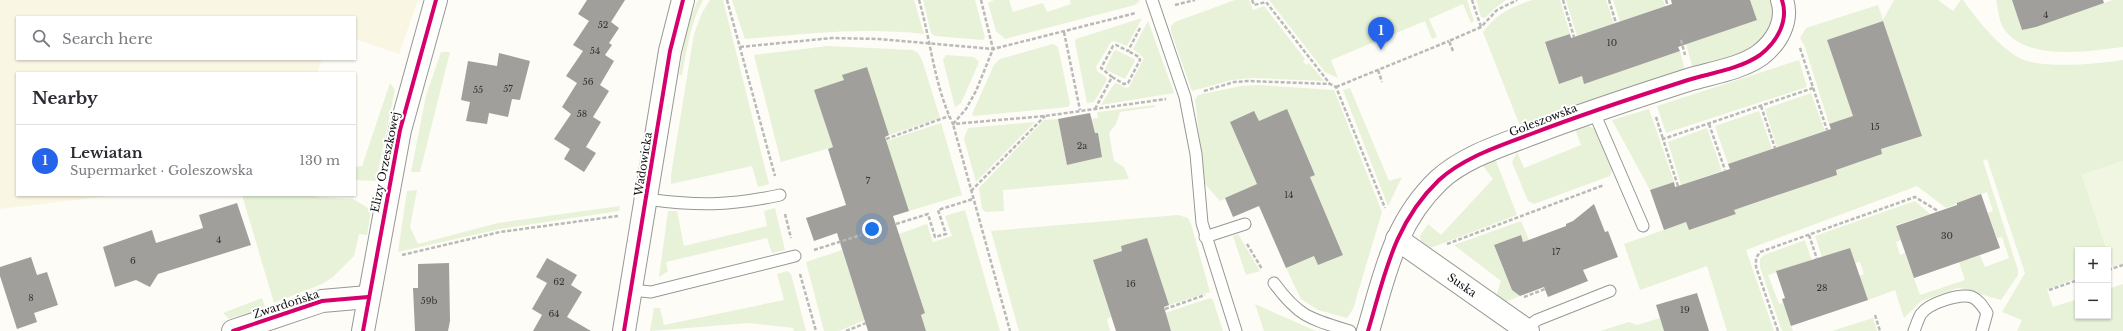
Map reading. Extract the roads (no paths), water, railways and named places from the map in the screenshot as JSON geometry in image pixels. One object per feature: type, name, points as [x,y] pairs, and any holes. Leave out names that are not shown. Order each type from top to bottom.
[{"type":"street","name":"Elizy Orzeszkowej","points":[[363,331],[368,297],[400,130],[436,0]]},
{"type":"street","name":"Wadowicka","points":[[624,331],[670,51],[683,0]]},
{"type":"street","name":"Goleszowska","points":[[1368,331],[1390,256],[1406,219],[1417,204],[1441,179],[1473,158],[1593,110],[1747,62],[1770,46],[1780,32],[1785,14],[1782,0]]},
{"type":"street","name":"Suska","points":[[1397,239],[1527,330]]},
{"type":"street","name":"Zwardońska","points":[[233,331],[322,301],[368,297]]},
{"type":"lane","points":[[1153,4],[1184,97],[1196,154],[1199,206],[1205,237],[1236,331]]},
{"type":"lane","points":[[1593,110],[1643,226]]},
{"type":"lane","points":[[644,209],[694,205],[721,205],[780,195]]},
{"type":"lane","points":[[1205,237],[1245,224]]},
{"type":"lane","points":[[631,290],[651,292],[795,256]]},
{"type":"lane","points":[[1274,283],[1295,309],[1315,320],[1350,331]]},
{"type":"lane","points":[[1527,330],[1537,320],[1610,291]]},
{"type":"lane","points":[[1914,331],[1921,314],[1927,308],[1953,298],[1963,296],[1973,298],[1982,304],[1987,312],[1986,321],[1982,331]]},
{"type":"place","name":"Lewiatan","points":[[1381,50]]}]
